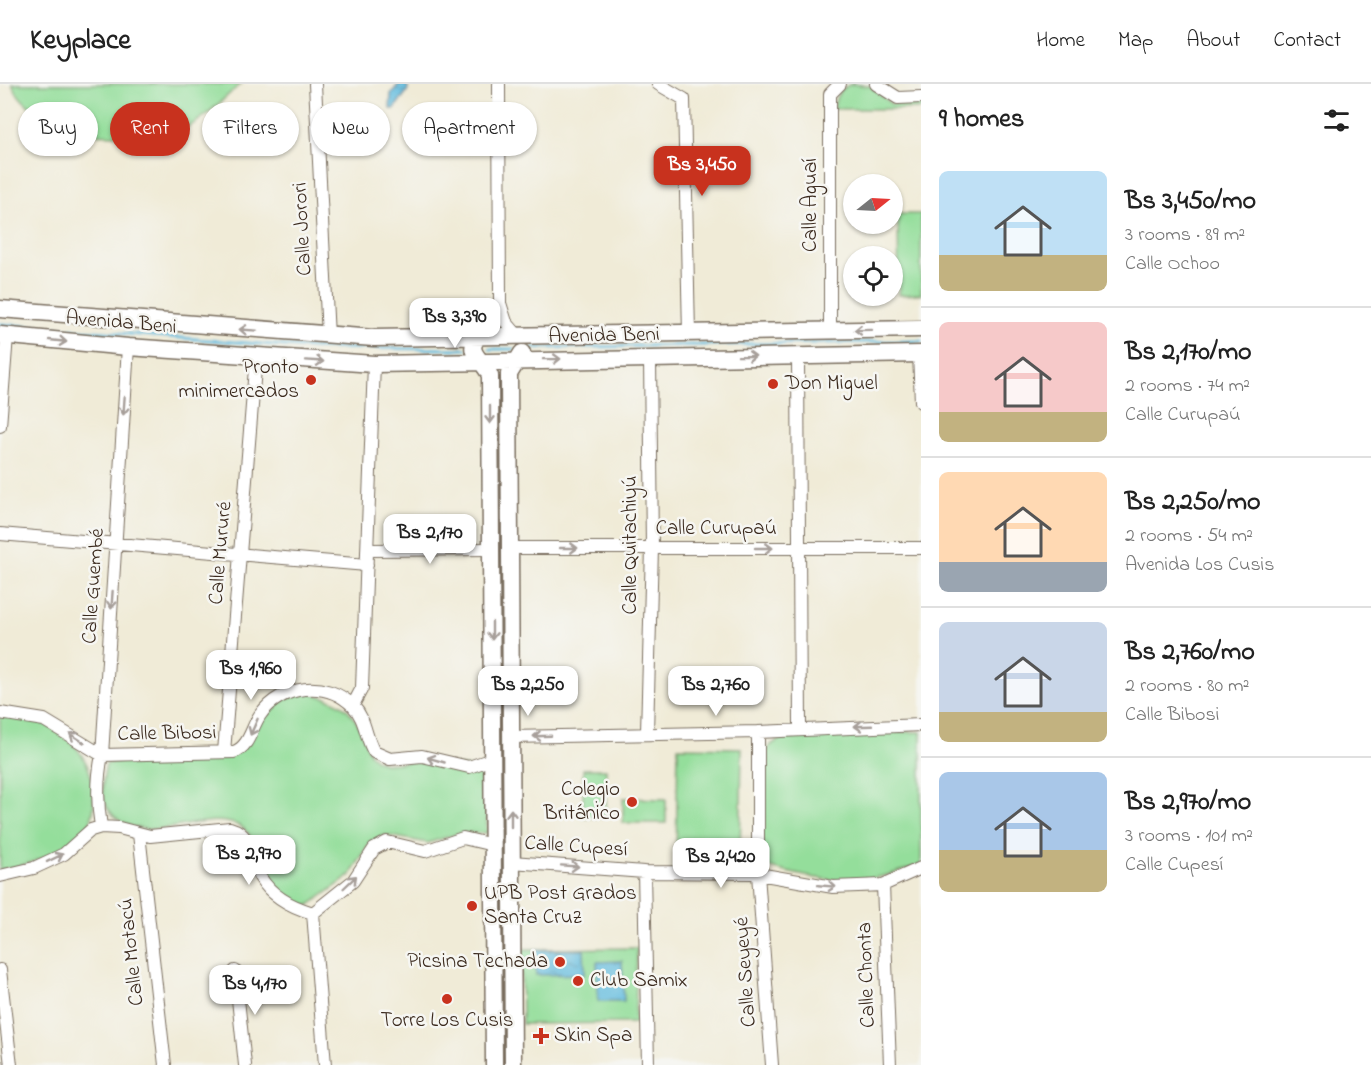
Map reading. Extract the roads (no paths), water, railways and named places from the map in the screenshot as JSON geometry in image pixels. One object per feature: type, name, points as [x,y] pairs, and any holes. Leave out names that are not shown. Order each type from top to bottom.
[{"type":"street","name":"Calle Jorori","points":[[315,84],[328,336]]},
{"type":"street","points":[[499,84],[500,303],[506,322],[523,347],[519,360],[509,374],[513,1065]]},
{"type":"street","points":[[658,84],[684,99],[688,334]]},
{"type":"street","name":"Calle Aguaí","points":[[830,330],[830,94],[840,84]]},
{"type":"street","points":[[876,84],[898,98],[921,97]]},
{"type":"street","points":[[494,1065],[490,387],[488,370],[479,361],[472,348],[473,342],[492,322],[500,303]]},
{"type":"street","name":"Avenida Beni","points":[[0,309],[328,336],[688,334],[921,329]]},
{"type":"street","name":"Avenida Beni","points":[[3,335],[128,347],[374,363],[920,354]]},
{"type":"street","points":[[0,426],[3,335]]},
{"type":"street","name":"Calle Guembé","points":[[101,827],[99,782],[128,347]]},
{"type":"street","points":[[920,354],[921,402]]},
{"type":"street","points":[[798,355],[800,728]]},
{"type":"street","name":"Calle Mururé","points":[[224,752],[256,356]]},
{"type":"street","name":"Calle Quitachiyú","points":[[646,732],[652,548],[650,358]]},
{"type":"street","points":[[374,363],[369,550],[362,688],[353,705],[363,720],[374,752],[383,758],[397,760],[422,756],[469,767],[492,759]]},
{"type":"street","points":[[490,387],[509,386]]},
{"type":"street","points":[[0,534],[368,565]]},
{"type":"street","name":"Calle Curupaú","points":[[510,548],[921,548]]},
{"type":"street","points":[[369,550],[491,549]]},
{"type":"street","points":[[491,588],[510,588]]},
{"type":"street","name":"Calle Bibosi","points":[[0,713],[44,720],[102,755],[238,750],[249,738],[258,718],[267,706],[293,690],[311,689],[328,692],[353,705]]},
{"type":"street","points":[[511,737],[646,732],[758,732],[800,728],[921,725]]},
{"type":"street","name":"Calle Seyeyé","points":[[758,732],[759,874],[772,1065]]},
{"type":"street","points":[[0,876],[15,874],[54,858],[101,827],[119,828],[139,834],[163,835],[224,827],[236,829],[249,842],[254,862],[268,888],[289,904],[313,914],[325,1065]]},
{"type":"street","name":"Calle Motacú","points":[[139,834],[165,1065]]},
{"type":"street","name":"Calle Cupesí","points":[[313,914],[353,881],[374,849],[387,842],[425,851],[463,838],[493,845]]},
{"type":"street","name":"Calle Cupesí","points":[[512,862],[644,872],[759,874],[832,887],[883,885],[921,868]]},
{"type":"street","points":[[644,872],[648,1065]]},
{"type":"street","name":"Calle Chonta","points":[[883,885],[890,1065]]},
{"type":"street","points":[[0,970],[11,1065]]},
{"type":"street","points":[[235,971],[245,1065]]},
{"type":"street","points":[[494,980],[512,980]]},
{"type":"water","points":[[399,84],[407,84],[408,90],[394,109],[390,109],[391,94]]},
{"type":"water","name":"Picsina Techada","points":[[535,950],[584,950],[585,974],[536,975]]},
{"type":"water","points":[[622,961],[624,1001],[598,1001],[597,962]]},
{"type":"waterway","points":[[0,324],[313,348],[466,349]]},
{"type":"waterway","points":[[532,348],[921,341]]},
{"type":"waterway","points":[[489,349],[513,349]]},
{"type":"place","name":"Pronto minimercados","points":[[311,380]]},
{"type":"place","name":"Don Miguel","points":[[773,384]]},
{"type":"place","name":"Colegio Británico","points":[[632,802]]},
{"type":"place","name":"UPB Post Grados Santa Cruz","points":[[472,906]]},
{"type":"place","name":"Picsina Techada","points":[[560,962]]},
{"type":"place","name":"Club Samix","points":[[578,981]]},
{"type":"place","name":"Torre Los Cusis","points":[[447,999]]},
{"type":"place","name":"Skin Spa","points":[[541,1036]]}]
